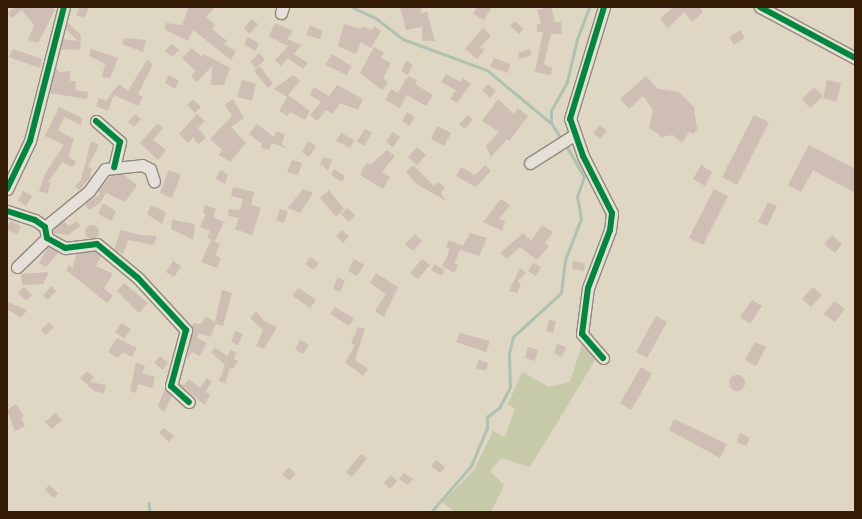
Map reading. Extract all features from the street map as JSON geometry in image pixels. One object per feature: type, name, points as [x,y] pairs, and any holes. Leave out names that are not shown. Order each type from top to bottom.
[{"type":"street","points":[[7,189],[30,141],[64,7]]},
{"type":"street","points":[[603,358],[582,334],[588,288],[610,230],[612,213],[574,135],[571,112],[604,7]]},
{"type":"street","points":[[760,7],[855,58]]},
{"type":"street","points":[[96,121],[120,142],[114,168]]},
{"type":"street","points":[[530,164],[574,135]]},
{"type":"street","points":[[45,227],[89,191],[105,169],[142,165],[150,169],[154,181]]},
{"type":"street","points":[[7,211],[45,227]]},
{"type":"street","points":[[45,227],[47,238]]},
{"type":"street","points":[[17,267],[47,238]]},
{"type":"street","points":[[47,238],[65,248],[97,244],[107,250],[184,325],[186,330],[171,386],[189,402]]},
{"type":"green space","points":[[582,344],[597,357],[530,467],[501,458],[490,471],[504,485],[491,512],[455,512],[442,502],[474,470],[493,431],[505,437],[515,409],[508,404],[522,372],[549,387],[570,382]]},
{"type":"building","points":[[15,7],[52,7],[55,10],[38,43],[28,40],[34,25],[22,10],[12,18],[8,13]]},
{"type":"building","points":[[80,7],[89,7],[84,18],[76,15]]},
{"type":"building","points":[[189,7],[215,7],[206,17],[215,25],[212,29],[227,41],[224,44],[236,51],[231,60],[193,30],[188,41],[164,29],[166,23],[182,25]]},
{"type":"building","points":[[400,7],[421,7],[421,13],[427,12],[435,41],[422,41],[422,27],[406,30]]},
{"type":"building","points":[[477,7],[492,7],[484,20],[473,14]]},
{"type":"building","points":[[551,7],[555,22],[561,22],[562,34],[551,34],[544,64],[552,68],[551,75],[535,72],[543,32],[537,32],[537,24],[541,24],[537,10]]},
{"type":"building","points":[[673,7],[699,7],[703,12],[692,22],[684,12],[668,28],[660,19]]},
{"type":"building","points":[[251,19],[258,24],[250,34],[244,29]]},
{"type":"building","points":[[515,21],[524,29],[519,34],[510,26]]},
{"type":"building","points":[[67,22],[81,35],[80,50],[61,49],[63,39],[78,41],[66,29]]},
{"type":"building","points":[[275,23],[293,31],[287,39],[301,45],[294,54],[308,63],[303,69],[288,58],[281,66],[275,60],[288,46],[269,36]]},
{"type":"building","points":[[344,24],[361,29],[363,26],[372,30],[374,26],[381,31],[371,48],[361,42],[356,54],[338,46]]},
{"type":"building","points":[[310,25],[323,31],[320,39],[306,35]]},
{"type":"building","points":[[483,28],[491,36],[479,48],[485,49],[477,59],[465,49]]},
{"type":"building","points":[[740,30],[745,38],[734,45],[729,37]]},
{"type":"building","points":[[248,37],[259,44],[255,51],[244,44]]},
{"type":"building","points":[[124,38],[146,40],[143,52],[122,44]]},
{"type":"building","points":[[172,44],[179,50],[172,57],[165,51]]},
{"type":"building","points":[[374,47],[384,52],[381,58],[391,63],[383,78],[388,82],[382,90],[360,73]]},
{"type":"building","points":[[192,48],[202,57],[204,54],[230,68],[224,85],[211,85],[212,66],[197,82],[191,76],[196,71],[182,58]]},
{"type":"building","points":[[13,49],[42,59],[40,68],[9,57]]},
{"type":"building","points":[[91,49],[118,58],[110,78],[102,77],[105,64],[89,56]]},
{"type":"building","points":[[530,49],[532,55],[519,59],[518,53]]},
{"type":"building","points":[[259,53],[265,60],[256,68],[250,62]]},
{"type":"building","points":[[332,54],[351,66],[347,75],[325,65]]},
{"type":"building","points":[[494,58],[510,64],[508,73],[490,67]]},
{"type":"building","points":[[147,60],[153,64],[138,94],[143,97],[138,106],[114,95],[108,111],[96,106],[99,98],[106,101],[119,84],[128,91]]},
{"type":"building","points":[[406,61],[413,65],[408,75],[401,71]]},
{"type":"building","points":[[260,66],[273,84],[268,88],[254,71]]},
{"type":"building","points":[[56,68],[59,72],[70,71],[70,81],[76,81],[75,90],[88,92],[87,99],[49,93]]},
{"type":"building","points":[[446,74],[460,82],[463,78],[471,84],[457,103],[450,99],[456,90],[441,82]]},
{"type":"building","points":[[169,75],[179,81],[175,89],[165,83]]},
{"type":"building","points":[[293,75],[300,81],[288,95],[310,111],[305,120],[290,112],[288,116],[279,111],[287,97],[274,89]]},
{"type":"building","points":[[408,76],[417,80],[415,84],[433,95],[426,106],[407,95],[400,108],[385,100],[391,89],[398,93]]},
{"type":"building","points":[[646,76],[658,89],[679,92],[694,107],[697,129],[694,134],[689,132],[682,143],[673,135],[662,137],[649,128],[653,110],[643,96],[629,109],[620,99]]},
{"type":"building","points":[[242,80],[256,84],[252,101],[237,97]]},
{"type":"building","points":[[827,80],[841,83],[837,102],[823,98]]},
{"type":"building","points":[[488,84],[496,91],[490,98],[482,90]]},
{"type":"building","points":[[337,85],[363,99],[358,110],[340,103],[333,114],[326,110],[317,121],[310,115],[321,102],[310,95],[314,87],[329,96]]},
{"type":"building","points":[[814,87],[823,96],[810,108],[802,99]]},
{"type":"building","points":[[193,99],[201,107],[195,113],[187,105]]},
{"type":"building","points":[[233,99],[244,118],[231,127],[246,143],[230,162],[219,155],[222,150],[210,139],[232,116],[225,105]]},
{"type":"building","points":[[498,99],[514,114],[518,108],[528,116],[509,141],[507,139],[491,157],[486,146],[499,132],[482,121]]},
{"type":"building","points":[[59,107],[82,118],[81,125],[64,117],[58,130],[74,139],[68,156],[76,162],[72,167],[62,162],[48,182],[51,183],[47,194],[39,191],[46,172],[64,145],[45,136]]},
{"type":"building","points":[[407,112],[415,117],[409,126],[402,121]]},
{"type":"building","points":[[135,114],[141,119],[134,127],[128,122]]},
{"type":"building","points":[[197,114],[205,121],[198,128],[206,138],[198,144],[193,137],[188,143],[179,134]]},
{"type":"building","points":[[467,115],[473,119],[465,129],[459,125]]},
{"type":"building","points":[[754,115],[769,122],[737,185],[722,177]]},
{"type":"building","points":[[158,123],[163,128],[153,140],[166,150],[158,160],[140,143]]},
{"type":"building","points":[[257,124],[274,137],[276,131],[285,134],[282,144],[287,148],[271,143],[269,150],[261,148],[262,144],[249,134]]},
{"type":"building","points":[[600,125],[607,131],[600,139],[593,133]]},
{"type":"building","points":[[437,126],[451,133],[444,146],[431,139]]},
{"type":"building","points":[[365,129],[372,133],[364,146],[357,141]]},
{"type":"building","points":[[393,132],[400,137],[393,147],[386,142]]},
{"type":"building","points":[[341,133],[354,140],[350,148],[336,141]]},
{"type":"building","points":[[91,141],[99,145],[88,167],[92,168],[90,178],[79,190],[75,186],[81,180]]},
{"type":"building","points":[[308,141],[316,146],[309,157],[302,152]]},
{"type":"building","points":[[809,145],[855,169],[855,193],[813,170],[801,192],[788,185]]},
{"type":"building","points":[[417,147],[426,155],[417,165],[408,157]]},
{"type":"building","points":[[387,150],[395,156],[382,172],[390,177],[383,189],[360,175],[366,163],[370,165]]},
{"type":"building","points":[[323,157],[332,160],[328,170],[320,164]]},
{"type":"building","points":[[292,160],[302,163],[298,175],[287,172]]},
{"type":"building","points":[[413,165],[434,186],[437,182],[445,187],[441,193],[446,201],[415,183],[406,171]]},
{"type":"building","points":[[485,165],[491,171],[476,187],[456,176],[461,167],[475,175]]},
{"type":"building","points":[[701,165],[712,172],[705,186],[693,179]]},
{"type":"building","points":[[334,169],[345,176],[342,182],[331,175]]},
{"type":"building","points":[[169,170],[181,175],[172,198],[160,193]]},
{"type":"building","points":[[220,170],[228,174],[225,184],[216,179]]},
{"type":"building","points":[[123,174],[137,185],[125,202],[106,193],[100,203],[89,210],[85,204],[101,194],[98,191],[112,175]]},
{"type":"building","points":[[233,187],[254,192],[251,205],[261,208],[252,235],[235,229],[239,218],[228,216],[229,209],[240,210],[243,199],[231,196]]},
{"type":"building","points":[[303,189],[313,193],[300,213],[288,208]]},
{"type":"building","points":[[714,189],[728,196],[703,245],[689,238]]},
{"type":"building","points":[[329,190],[344,209],[336,217],[320,198]]},
{"type":"building","points":[[23,191],[32,196],[26,206],[18,201]]},
{"type":"building","points":[[501,199],[510,205],[499,219],[505,221],[502,231],[483,222]]},
{"type":"building","points":[[768,202],[777,206],[767,226],[758,222]]},
{"type":"building","points":[[103,203],[116,211],[111,221],[98,214]]},
{"type":"building","points":[[151,205],[166,212],[162,224],[147,214]]},
{"type":"building","points":[[205,205],[216,209],[213,217],[224,222],[215,241],[207,238],[210,231],[200,227],[206,214],[203,213]]},
{"type":"building","points":[[347,208],[355,215],[349,222],[341,214]]},
{"type":"building","points":[[280,209],[288,211],[284,223],[276,220]]},
{"type":"building","points":[[172,220],[195,224],[193,240],[171,229]]},
{"type":"building","points":[[10,221],[21,226],[18,234],[7,230]]},
{"type":"building","points":[[64,221],[69,226],[77,221],[80,226],[68,235],[53,233],[53,230]]},
{"type":"building","points":[[92,225],[97,227],[99,232],[97,237],[92,239],[87,237],[85,232],[87,227]]},
{"type":"building","points":[[542,225],[553,232],[545,243],[549,246],[537,260],[520,247],[507,259],[500,253],[523,233],[531,241]]},
{"type":"building","points":[[121,230],[140,235],[157,236],[154,245],[128,240],[123,254],[114,249]]},
{"type":"building","points":[[342,230],[349,236],[343,243],[336,236]]},
{"type":"building","points":[[470,233],[487,238],[479,256],[461,250],[462,247],[454,263],[458,265],[454,273],[442,266],[448,255],[449,248],[446,247],[449,240],[463,246]]},
{"type":"building","points":[[415,234],[422,241],[413,251],[405,244]]},
{"type":"building","points":[[832,235],[842,244],[835,253],[824,244]]},
{"type":"building","points":[[211,240],[220,244],[215,255],[221,258],[217,268],[201,262]]},
{"type":"building","points":[[48,247],[59,252],[46,267],[39,263]]},
{"type":"building","points":[[95,251],[101,256],[96,266],[113,274],[104,288],[113,296],[107,303],[66,270],[69,265],[73,268],[76,254]]},
{"type":"building","points":[[310,257],[319,263],[314,270],[305,264]]},
{"type":"building","points":[[354,259],[364,265],[357,276],[348,271]]},
{"type":"building","points":[[422,259],[430,265],[418,279],[410,273]]},
{"type":"building","points":[[173,261],[181,266],[174,277],[166,272]]},
{"type":"building","points":[[573,261],[585,263],[584,271],[572,269]]},
{"type":"building","points":[[533,263],[541,267],[536,276],[528,271]]},
{"type":"building","points":[[434,264],[445,270],[442,276],[431,270]]},
{"type":"building","points":[[520,268],[526,273],[517,282],[521,284],[517,293],[509,291]]},
{"type":"building","points":[[49,272],[43,284],[22,285],[21,274]]},
{"type":"building","points":[[376,273],[398,287],[384,317],[375,311],[386,294],[370,283]]},
{"type":"building","points":[[338,277],[345,281],[340,292],[333,289]]},
{"type":"building","points":[[124,283],[148,303],[139,313],[117,291]]},
{"type":"building","points":[[51,286],[56,291],[48,300],[43,296]]},
{"type":"building","points":[[24,287],[32,295],[26,301],[18,293]]},
{"type":"building","points":[[813,287],[822,295],[811,307],[802,299]]},
{"type":"building","points":[[299,288],[316,300],[310,308],[292,295]]},
{"type":"building","points":[[222,290],[232,293],[223,326],[216,324],[210,337],[199,333],[197,338],[207,343],[200,356],[192,352],[187,360],[193,323],[201,324],[206,317],[215,322]]},
{"type":"building","points":[[752,300],[762,306],[750,324],[740,317]]},
{"type":"building","points":[[834,301],[845,309],[835,322],[824,314]]},
{"type":"building","points":[[7,302],[27,310],[21,318],[7,309]]},
{"type":"building","points":[[335,307],[354,318],[349,326],[330,314]]},
{"type":"building","points":[[256,311],[264,321],[277,327],[264,349],[256,346],[263,330],[250,318]]},
{"type":"building","points":[[656,316],[667,322],[647,358],[636,352]]},
{"type":"building","points":[[549,320],[556,321],[553,333],[546,331]]},
{"type":"building","points":[[49,322],[54,327],[46,335],[41,330]]},
{"type":"building","points":[[122,323],[131,329],[124,339],[115,332]]},
{"type":"building","points":[[358,327],[365,329],[355,360],[368,369],[363,376],[345,362],[355,345],[351,343]]},
{"type":"building","points":[[235,331],[243,334],[238,345],[231,342]]},
{"type":"building","points":[[460,333],[490,341],[486,352],[456,342]]},
{"type":"building","points":[[117,338],[137,348],[132,357],[123,352],[118,358],[108,352]]},
{"type":"building","points":[[300,340],[309,345],[303,354],[295,350]]},
{"type":"building","points":[[755,342],[766,347],[756,366],[745,360]]},
{"type":"building","points":[[557,344],[566,347],[562,357],[554,353]]},
{"type":"building","points":[[528,347],[538,350],[535,361],[525,358]]},
{"type":"building","points":[[215,348],[228,356],[230,350],[236,352],[234,359],[238,361],[233,369],[230,368],[225,383],[219,381],[225,365],[211,352]]},
{"type":"building","points":[[160,356],[168,363],[163,370],[154,363]]},
{"type":"building","points":[[479,360],[488,363],[486,371],[476,368]]},
{"type":"building","points":[[136,362],[145,366],[142,373],[155,377],[152,388],[138,384],[136,393],[130,391]]},
{"type":"building","points":[[641,367],[652,374],[631,410],[620,403]]},
{"type":"building","points":[[87,371],[94,377],[90,382],[106,385],[104,393],[94,391],[80,378]]},
{"type":"building","points":[[734,375],[740,375],[745,380],[743,389],[740,391],[734,391],[729,386],[729,380]]},
{"type":"building","points":[[207,378],[212,382],[205,392],[210,394],[205,405],[179,384],[184,385],[189,379],[200,388]]},
{"type":"building","points":[[165,389],[172,396],[164,412],[158,406]]},
{"type":"building","points":[[16,404],[24,416],[21,418],[25,426],[15,431],[7,410]]},
{"type":"building","points":[[55,413],[62,420],[52,429],[45,422]]},
{"type":"building","points":[[674,419],[727,444],[720,458],[669,430]]},
{"type":"building","points":[[164,428],[174,436],[169,442],[159,433]]},
{"type":"building","points":[[740,433],[750,438],[746,446],[737,442]]},
{"type":"building","points":[[361,454],[367,458],[352,477],[346,472]]},
{"type":"building","points":[[436,460],[445,467],[440,473],[431,466]]},
{"type":"building","points":[[289,467],[296,474],[289,481],[282,474]]},
{"type":"building","points":[[404,473],[413,479],[408,485],[399,479]]},
{"type":"building","points":[[391,475],[397,481],[390,489],[384,483]]},
{"type":"building","points":[[49,485],[58,493],[54,498],[45,490]]},
{"type":"waterway","points":[[352,7],[376,18],[403,39],[487,70],[551,123]]},
{"type":"waterway","points":[[561,139],[551,123],[551,111],[567,82],[577,39],[589,7]]},
{"type":"waterway","points":[[431,512],[471,466],[487,428],[487,417],[499,408],[510,387],[509,353],[513,337],[561,293],[565,260],[581,219],[577,197],[584,177],[566,146]]},
{"type":"waterway","points":[[149,503],[150,512]]},
{"type":"cycle path","points":[[7,189],[30,141],[64,7]]},
{"type":"cycle path","points":[[603,358],[582,334],[588,288],[610,230],[612,213],[583,156],[570,119],[604,7]]},
{"type":"cycle path","points":[[760,7],[855,58]]},
{"type":"cycle path","points":[[96,121],[120,142],[114,167]]},
{"type":"cycle path","points":[[7,211],[35,220],[45,227],[47,238],[65,248],[97,244],[138,278],[186,330],[171,386],[189,402]]}]
